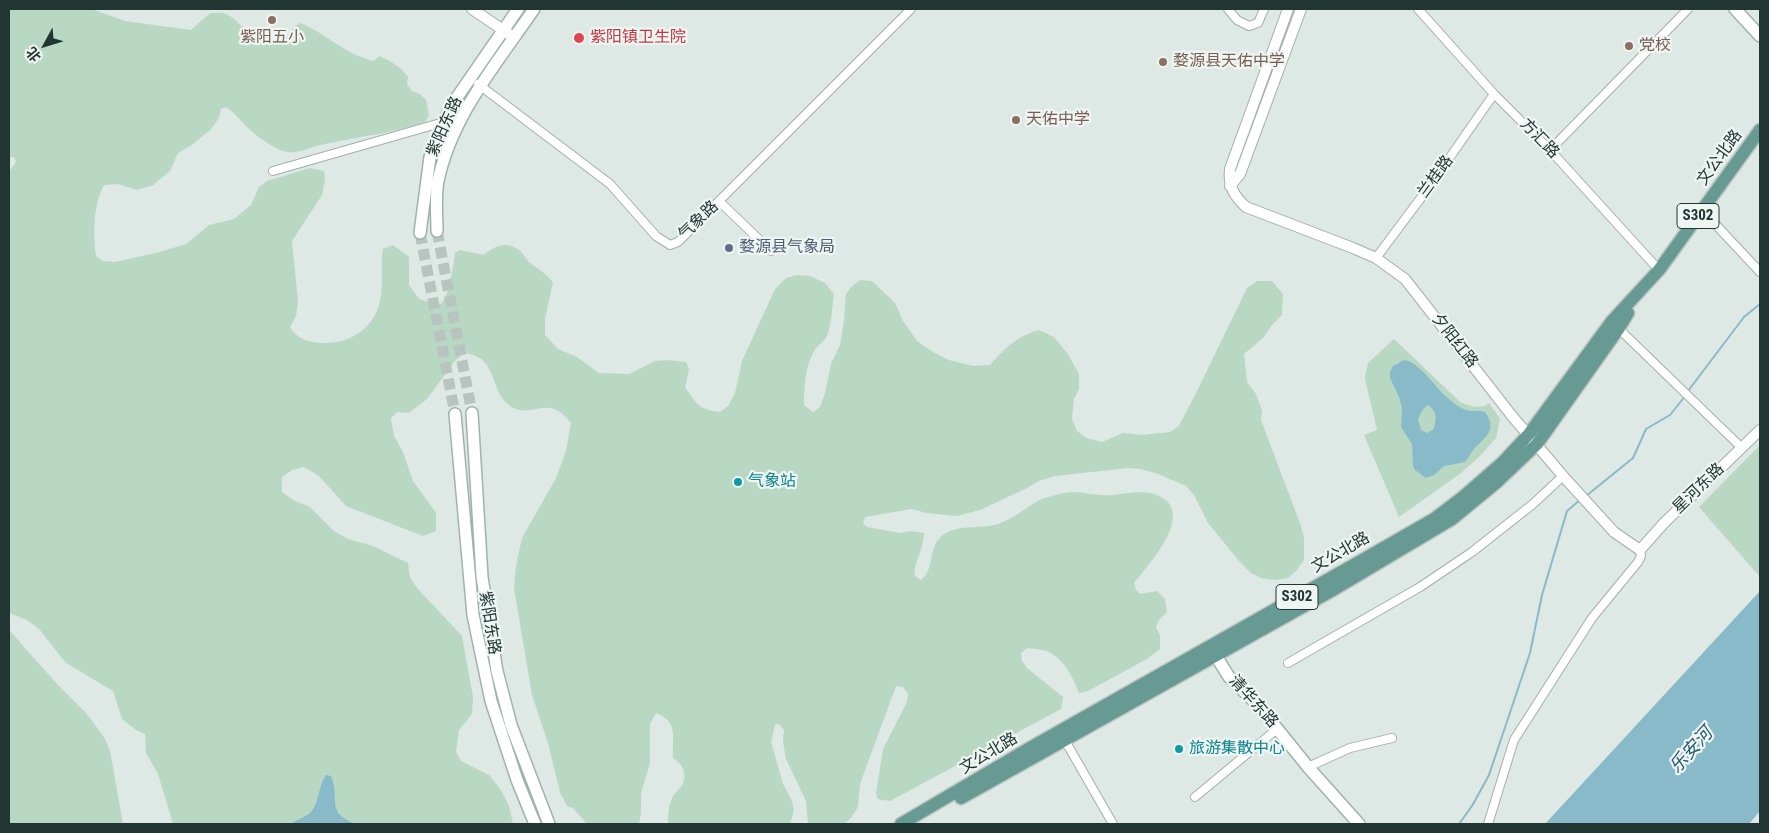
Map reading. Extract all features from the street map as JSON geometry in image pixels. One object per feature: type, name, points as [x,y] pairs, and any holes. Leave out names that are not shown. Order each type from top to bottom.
[{"type":"main road","name":"紫阳东路","points":[[420,233],[430,157],[451,106],[518,9]]},
{"type":"main road","name":"紫阳东路","points":[[437,230],[438,182],[454,131],[480,86],[534,9]]},
{"type":"main road","points":[[1735,9],[1760,36]]},
{"type":"main road","name":"文公北路","points":[[901,824],[1063,736],[1213,651],[1339,586],[1452,519],[1497,482],[1533,439],[1616,325],[1626,318],[1633,300],[1659,270],[1760,130]]},
{"type":"main road","name":"紫阳东路","points":[[472,413],[482,577],[497,671],[512,725],[549,824]]},
{"type":"main road","name":"紫阳东路","points":[[455,414],[473,615],[491,701],[517,780],[535,824]]},
{"type":"main road","name":"清华东路","points":[[1213,651],[1229,677],[1258,706],[1308,767],[1359,824]]},
{"type":"main road","name":"文公北路","points":[[916,824],[1063,736]]},
{"type":"street","points":[[472,9],[514,37]]},
{"type":"street","name":"气象路","points":[[470,79],[610,184],[656,236],[670,245],[678,242],[911,9]]},
{"type":"street","points":[[1228,9],[1237,20],[1248,26],[1258,24],[1264,9]]},
{"type":"street","points":[[1230,186],[1230,169],[1288,9]]},
{"type":"street","points":[[1230,186],[1240,174],[1301,9]]},
{"type":"street","name":"方汇路","points":[[1418,9],[1464,58],[1494,94],[1550,150],[1659,270]]},
{"type":"street","points":[[1550,150],[1688,9]]},
{"type":"street","name":"兰桂路","points":[[1376,258],[1432,183],[1494,94]]},
{"type":"street","points":[[273,171],[444,122]]},
{"type":"street","name":"夕阳红路","points":[[1230,186],[1236,198],[1246,207],[1376,258],[1405,279],[1512,416],[1582,498],[1614,532],[1640,550]]},
{"type":"street","points":[[719,201],[771,251]]},
{"type":"street","points":[[1702,210],[1760,272]]},
{"type":"street","points":[[1616,325],[1742,448]]},
{"type":"street","name":"星河东路","points":[[1640,550],[1664,523],[1760,430]]},
{"type":"street","points":[[1288,663],[1420,587],[1472,552],[1533,504],[1563,476]]},
{"type":"street","points":[[1488,824],[1514,740],[1592,618],[1638,562],[1641,556],[1640,550]]},
{"type":"street","points":[[1194,797],[1277,729]]},
{"type":"street","points":[[1063,736],[1113,824]]},
{"type":"street","points":[[1308,767],[1350,748],[1392,738]]},
{"type":"green space","points":[[9,9],[92,9],[125,21],[191,30],[210,13],[222,13],[233,18],[257,40],[272,44],[284,39],[300,23],[354,54],[374,61],[379,56],[388,60],[405,73],[408,77],[407,84],[412,91],[420,94],[426,100],[429,115],[425,122],[320,145],[297,152],[288,152],[278,149],[260,138],[226,107],[221,109],[219,118],[210,130],[178,153],[170,171],[153,185],[137,190],[118,184],[104,185],[100,193],[95,220],[96,256],[103,261],[115,262],[186,244],[209,225],[234,219],[251,205],[259,187],[267,181],[310,168],[324,171],[325,179],[322,195],[292,241],[298,302],[296,316],[290,327],[300,337],[312,342],[333,343],[353,337],[368,325],[379,306],[383,249],[393,245],[409,257],[409,285],[419,299],[439,305],[446,296],[455,253],[460,250],[483,255],[496,247],[509,245],[520,251],[529,262],[553,282],[545,319],[545,335],[558,349],[577,357],[599,373],[629,374],[655,361],[686,362],[689,369],[685,387],[699,405],[707,410],[720,412],[728,406],[735,393],[742,361],[775,289],[786,278],[797,275],[810,276],[825,283],[834,294],[828,333],[814,351],[806,377],[804,405],[813,412],[820,407],[831,364],[840,345],[846,294],[860,280],[872,281],[895,303],[903,321],[917,341],[949,360],[973,366],[990,365],[1012,343],[1024,336],[1039,330],[1054,337],[1068,354],[1079,374],[1079,389],[1074,399],[1072,419],[1077,431],[1086,438],[1102,442],[1123,433],[1141,435],[1170,432],[1179,426],[1247,288],[1257,281],[1272,281],[1283,294],[1282,315],[1264,337],[1244,354],[1247,382],[1256,394],[1262,411],[1261,420],[1301,526],[1304,538],[1304,560],[1288,578],[1275,580],[1261,578],[1251,573],[1208,523],[1194,495],[1186,486],[1141,469],[1128,468],[1055,476],[1039,481],[980,510],[957,516],[926,513],[912,509],[865,517],[863,523],[867,527],[900,533],[911,531],[924,533],[923,544],[914,575],[921,580],[929,568],[937,541],[955,529],[998,524],[1041,499],[1064,493],[1107,495],[1138,492],[1154,494],[1167,501],[1173,511],[1172,523],[1167,537],[1159,550],[1134,583],[1136,590],[1140,594],[1157,591],[1165,599],[1167,612],[1159,620],[1156,627],[1160,636],[1160,649],[1147,659],[1088,691],[1079,693],[1068,670],[1056,656],[1039,649],[1027,648],[1021,653],[1022,661],[1027,668],[1063,697],[1061,709],[890,801],[878,799],[876,793],[883,749],[907,702],[908,694],[903,687],[896,686],[860,784],[858,807],[851,818],[844,824],[808,824],[806,801],[786,759],[783,742],[784,730],[779,724],[775,725],[771,742],[783,784],[792,801],[794,810],[790,824],[668,824],[670,804],[673,796],[684,781],[684,773],[679,763],[673,758],[673,731],[671,726],[668,721],[656,713],[650,724],[650,763],[641,793],[639,824],[587,824],[573,808],[567,806],[560,792],[548,743],[532,695],[514,588],[516,566],[522,538],[556,478],[566,451],[571,423],[554,409],[525,410],[509,405],[502,398],[492,374],[483,360],[464,353],[455,361],[427,399],[409,413],[397,412],[391,418],[394,436],[403,452],[413,481],[436,513],[436,531],[423,536],[346,506],[319,476],[304,467],[292,470],[282,477],[282,492],[293,500],[310,507],[334,531],[348,539],[373,546],[408,563],[410,578],[418,589],[462,636],[473,697],[472,714],[459,730],[456,752],[461,761],[489,775],[501,790],[509,806],[513,824],[173,824],[158,774],[146,753],[145,734],[136,730],[122,719],[113,691],[66,663],[39,629],[27,620],[9,613],[9,172],[16,162],[14,157],[9,157]]},
{"type":"green space","points":[[1394,339],[1459,401],[1474,406],[1482,406],[1489,403],[1500,419],[1496,438],[1479,457],[1461,473],[1399,517],[1364,435],[1377,430],[1365,379],[1368,363]]},
{"type":"green space","points":[[1760,445],[1760,577],[1699,507]]},
{"type":"green space","points":[[9,630],[57,684],[86,713],[104,737],[110,751],[123,824],[9,824]]},
{"type":"water","points":[[1404,360],[1416,365],[1444,395],[1461,408],[1485,412],[1489,418],[1489,433],[1465,462],[1444,466],[1434,475],[1426,478],[1415,470],[1413,466],[1412,444],[1401,427],[1402,408],[1390,378],[1393,366]],"holes":[[[1428,405],[1436,416],[1434,429],[1427,433],[1421,430],[1418,419],[1423,409]]]},
{"type":"water","name":"乐安河","points":[[1760,591],[1760,811],[1749,824],[1545,824]]},
{"type":"water","points":[[326,775],[331,776],[334,784],[335,804],[340,815],[356,824],[291,824],[307,815],[314,808]]},
{"type":"waterway","points":[[1688,391],[1744,317],[1760,304]]},
{"type":"waterway","points":[[1586,496],[1633,458],[1646,429],[1670,415],[1686,395]]},
{"type":"waterway","points":[[1459,824],[1472,806],[1489,775],[1530,653],[1542,595],[1567,511],[1580,500]]},
{"type":"tunnel","points":[[437,231],[472,413]]},
{"type":"tunnel","points":[[420,233],[455,414]]},
{"type":"place","name":"紫阳五小","points":[[272,20]]},
{"type":"place","name":"紫阳镇卫生院","points":[[579,38]]},
{"type":"place","name":"党校","points":[[1629,46]]},
{"type":"place","name":"婺源县天佑中学","points":[[1163,62]]},
{"type":"place","name":"天佑中学","points":[[1016,120]]},
{"type":"place","name":"婺源县气象局","points":[[729,248]]},
{"type":"place","name":"气象站","points":[[738,482]]},
{"type":"place","name":"旅游集散中心","points":[[1179,749]]}]
